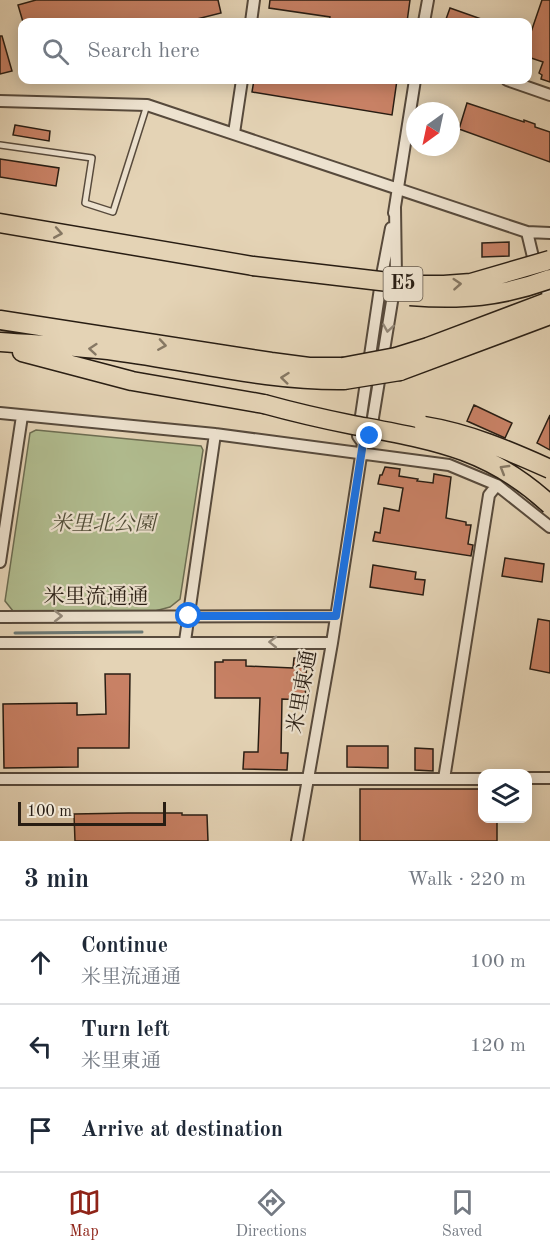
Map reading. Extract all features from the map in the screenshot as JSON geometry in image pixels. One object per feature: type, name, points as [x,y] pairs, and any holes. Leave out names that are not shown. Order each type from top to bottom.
[{"type":"highway","name":"E5","points":[[0,223],[260,268],[414,285],[471,284],[550,260]]},
{"type":"highway","points":[[260,268],[338,285],[445,299],[549,292]]},
{"type":"highway","points":[[398,364],[428,347],[549,292]]},
{"type":"highway","points":[[0,342],[114,351],[312,381],[398,364],[550,315]]},
{"type":"highway","points":[[0,320],[343,374]]},
{"type":"highway","points":[[0,346],[132,381],[225,398],[435,428],[514,453],[550,469]]},
{"type":"highway","points":[[264,404],[447,445],[500,466],[534,490],[550,505]]},
{"type":"street","points":[[252,18],[254,0]]},
{"type":"street","points":[[425,18],[428,0]]},
{"type":"street","points":[[234,133],[241,84]]},
{"type":"street","name":"米里東通","points":[[297,841],[332,643],[362,448],[358,436],[414,84]]},
{"type":"street","points":[[518,84],[550,95]]},
{"type":"street","points":[[0,101],[147,105],[526,232],[550,233]]},
{"type":"street","points":[[526,232],[533,257],[549,292]]},
{"type":"street","points":[[0,413],[362,448],[449,465],[496,485],[550,527]]},
{"type":"street","points":[[0,562],[5,504],[22,416]]},
{"type":"street","points":[[185,642],[215,434]]},
{"type":"street","points":[[444,779],[489,495],[496,485]]},
{"type":"street","name":"米里流通通","points":[[0,616],[336,616]]},
{"type":"street","points":[[0,643],[332,643]]},
{"type":"street","points":[[532,778],[550,778]]},
{"type":"street","points":[[0,779],[478,779]]},
{"type":"lane","points":[[0,145],[92,158],[85,203],[113,212],[147,105]]},
{"type":"green space","name":"米里北公園","points":[[36,430],[201,446],[203,450],[180,599],[170,607],[155,611],[13,611],[5,601],[30,433]]},
{"type":"building","points":[[36,0],[218,0],[221,13],[201,18],[22,18],[18,5]]},
{"type":"building","points":[[270,0],[410,0],[408,18],[330,18],[269,8]]},
{"type":"building","points":[[542,0],[550,0],[550,82],[541,79],[542,75],[539,73],[543,62],[532,58],[532,29]]},
{"type":"building","points":[[450,8],[478,18],[446,18]]},
{"type":"building","points":[[0,36],[2,36],[12,71],[0,74]]},
{"type":"building","points":[[253,84],[396,84],[392,115],[252,92]]},
{"type":"building","points":[[467,103],[535,124],[535,127],[550,132],[550,162],[460,129]]},
{"type":"building","points":[[15,125],[50,131],[49,141],[13,135]]},
{"type":"building","points":[[0,159],[59,168],[56,186],[0,177]]},
{"type":"building","points":[[509,242],[509,256],[482,257],[482,243]]},
{"type":"building","points":[[474,405],[512,423],[505,438],[467,421]]},
{"type":"building","points":[[550,415],[550,450],[537,443]]},
{"type":"building","points":[[385,467],[400,469],[399,476],[418,479],[417,481],[433,483],[434,474],[451,477],[446,518],[471,525],[468,544],[473,545],[471,556],[373,541],[375,532],[380,533],[384,508],[399,511],[403,488],[378,484]]},
{"type":"building","points":[[505,558],[544,564],[542,582],[502,576]]},
{"type":"building","points":[[373,565],[416,572],[415,579],[425,580],[423,595],[370,587]]},
{"type":"building","points":[[538,619],[550,621],[550,673],[530,669]]},
{"type":"building","points":[[294,658],[307,658],[305,700],[282,699],[281,753],[288,753],[287,770],[243,769],[244,752],[258,752],[260,698],[215,698],[215,662],[246,660],[246,666],[293,668]]},
{"type":"building","points":[[105,674],[130,674],[129,748],[78,748],[78,767],[4,768],[3,704],[77,703],[77,715],[106,714]]},
{"type":"building","points":[[347,746],[388,746],[388,768],[347,767]]},
{"type":"building","points":[[415,748],[433,749],[433,771],[415,770]]},
{"type":"building","points":[[360,789],[478,789],[478,823],[497,823],[497,841],[360,841]]},
{"type":"building","points":[[74,814],[207,815],[208,841],[75,841]]},
{"type":"waterway","points":[[15,633],[142,632]]},
{"type":"route","points":[[189,616],[336,616],[363,443],[370,436]]}]
